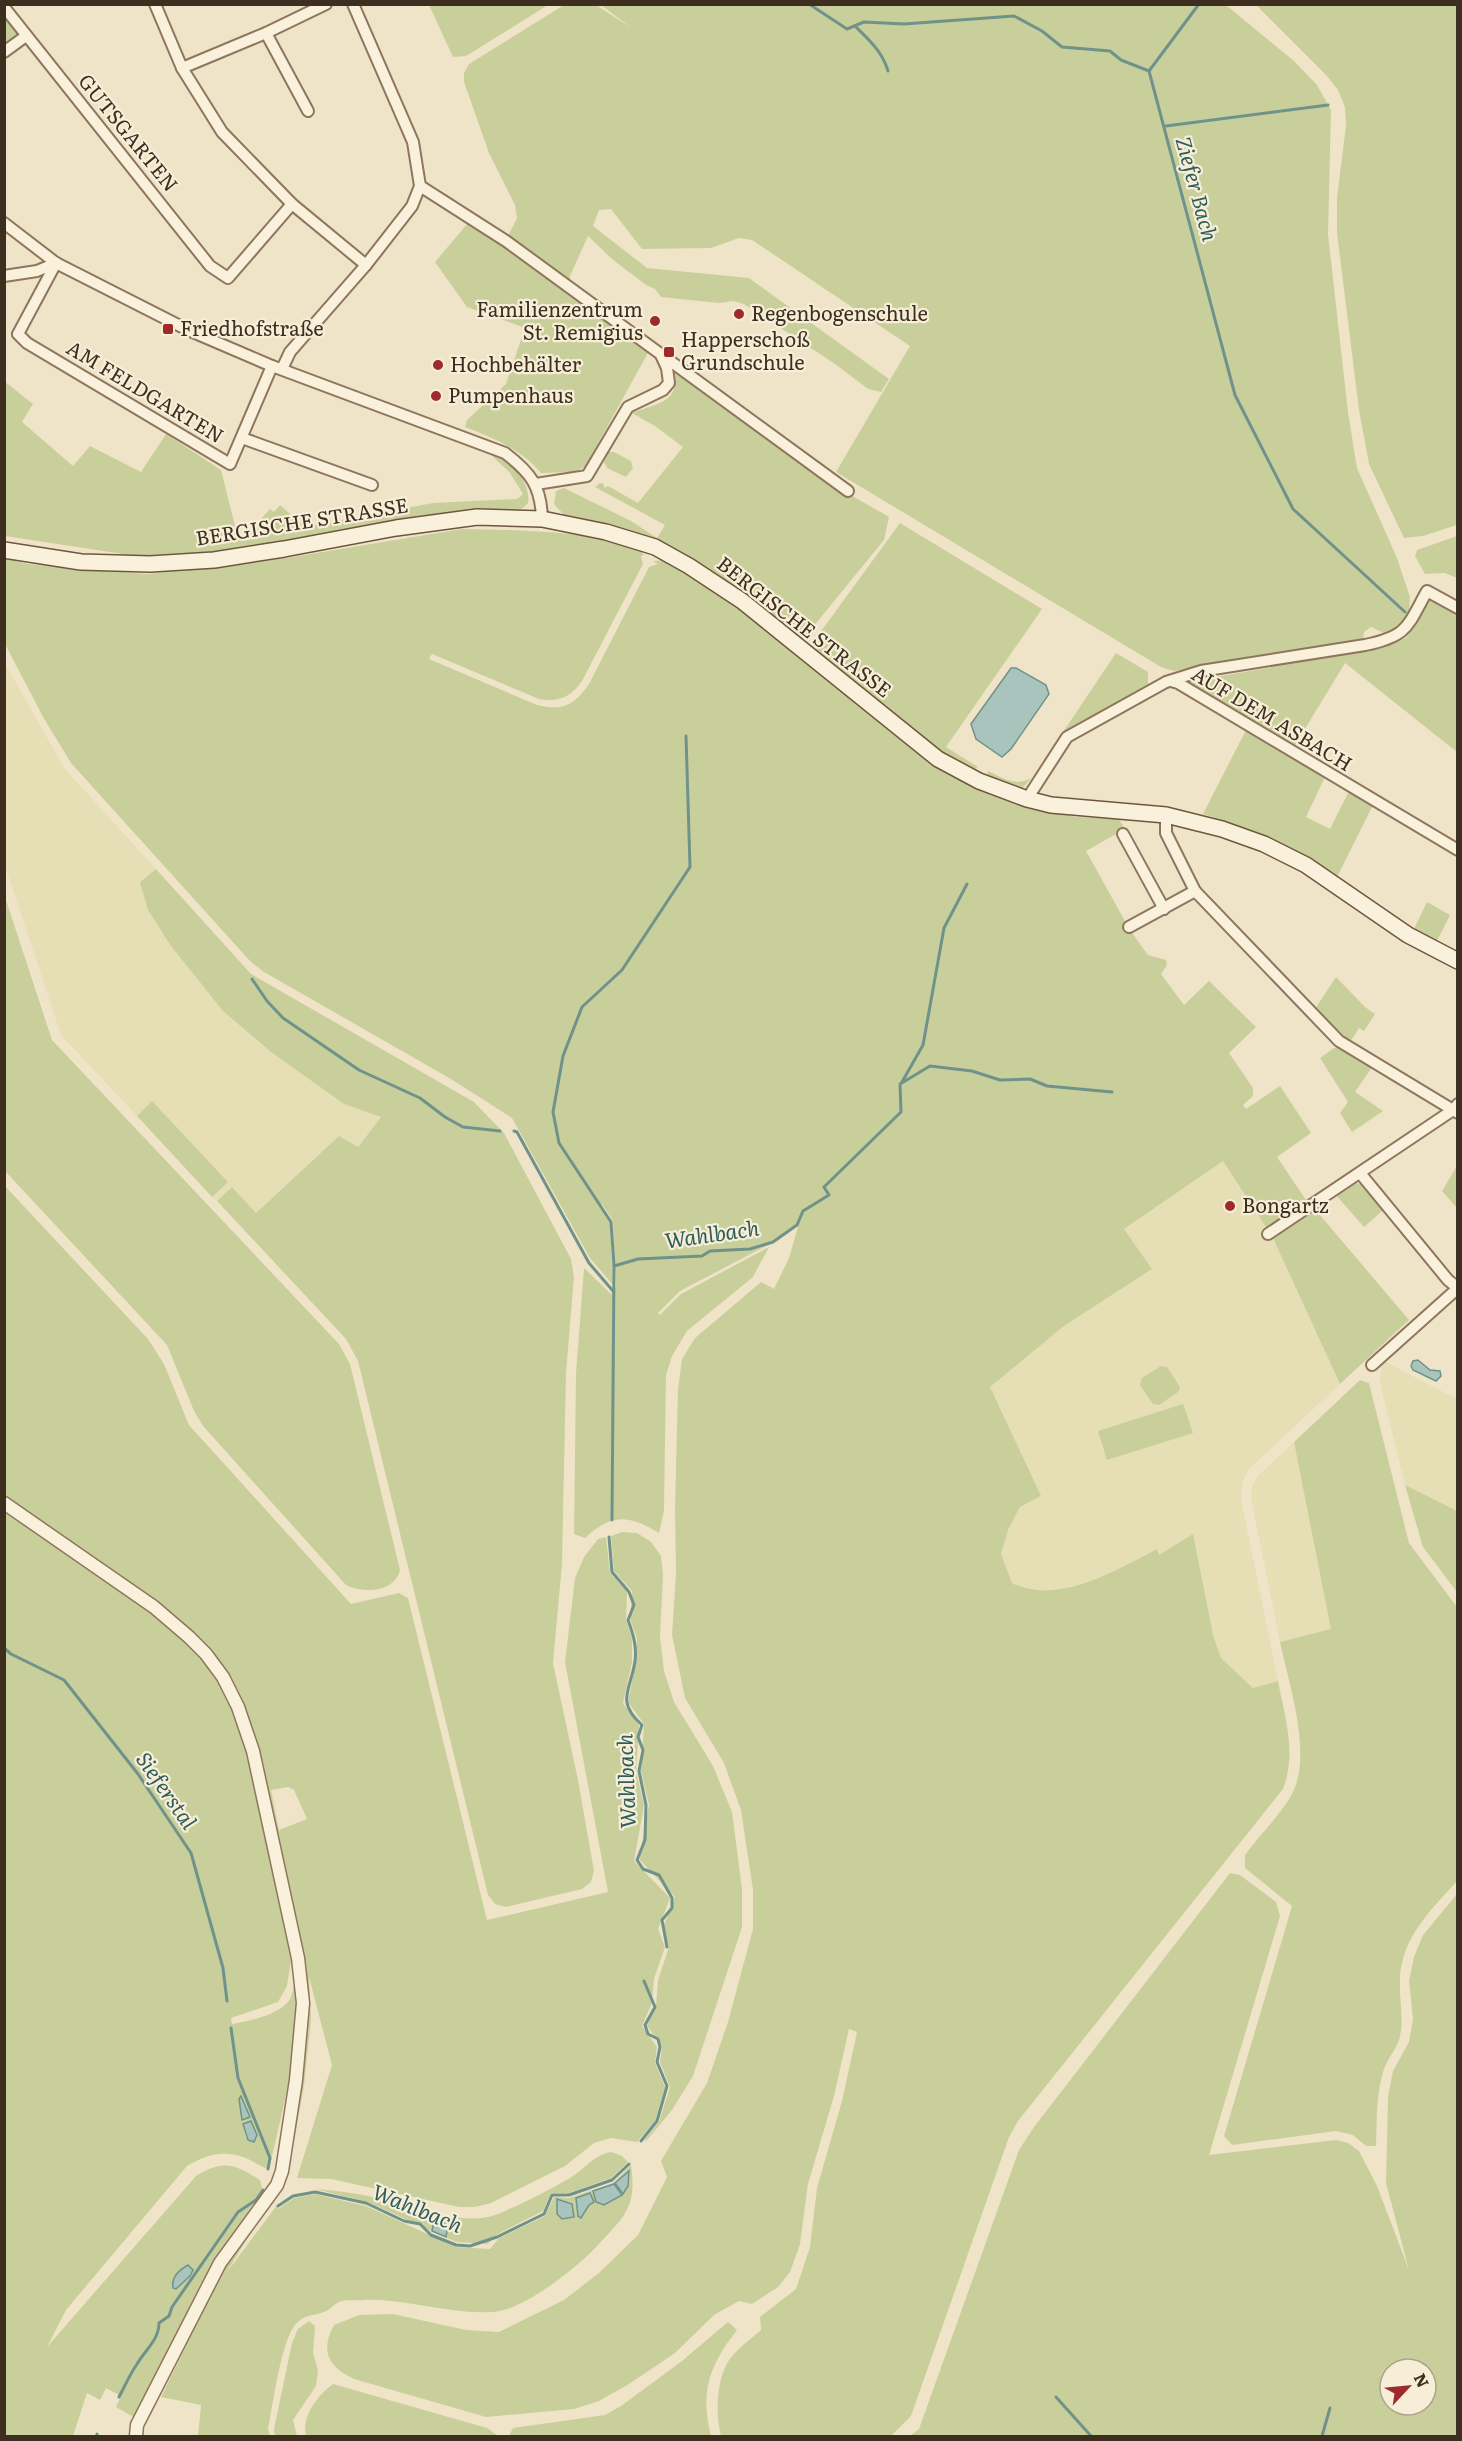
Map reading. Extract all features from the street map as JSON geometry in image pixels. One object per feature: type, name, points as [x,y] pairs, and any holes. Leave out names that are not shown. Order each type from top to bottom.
[{"type":"main road","name":"BERGISCHE STRASSE","points":[[4,550],[81,562],[160,563],[214,560],[396,528],[477,518],[542,519],[606,532],[645,544],[689,566],[742,601],[938,759],[979,781],[1027,799],[1051,805],[1166,815],[1222,829],[1264,844],[1306,865],[1408,935],[1458,960]]},
{"type":"street","points":[[155,4],[182,68],[222,132],[292,204],[366,265]]},
{"type":"street","points":[[182,68],[266,33],[326,4]]},
{"type":"street","points":[[353,4],[413,142],[420,186],[506,241],[848,490]]},
{"type":"street","name":"GUTSGARTEN","points":[[4,7],[210,266],[228,278],[292,204]]},
{"type":"street","points":[[266,33],[308,111]]},
{"type":"street","points":[[4,52],[26,36]]},
{"type":"street","name":"AM FELDGARTEN","points":[[56,263],[18,334],[27,343],[230,464],[277,368],[366,265],[412,206],[420,186]]},
{"type":"street","points":[[4,223],[56,263],[188,330],[277,368],[505,453],[525,469],[536,484],[542,503],[542,519]]},
{"type":"street","points":[[4,276],[37,271],[56,263]]},
{"type":"street","points":[[536,484],[587,476],[628,407],[663,390],[669,383],[667,368],[660,353]]},
{"type":"street","name":"AM FELDGARTEN","points":[[242,438],[372,485]]},
{"type":"street","points":[[1171,681],[1201,671],[1365,645],[1391,638],[1402,632],[1413,619],[1427,591],[1458,608]]},
{"type":"street","name":"AUF DEM ASBACH","points":[[1027,799],[1067,737],[1171,681],[1178,683],[1458,850]]},
{"type":"street","points":[[1166,815],[1166,833],[1195,891],[1339,1041],[1456,1109],[1268,1234]]},
{"type":"street","points":[[1123,834],[1164,909]]},
{"type":"street","points":[[1129,927],[1195,891]]},
{"type":"street","points":[[1360,1173],[1457,1288],[1372,1365]]},
{"type":"street","points":[[4,1503],[154,1607],[207,1654],[223,1677],[248,1732],[297,1958],[303,2003],[296,2080],[282,2171],[277,2185],[220,2263],[137,2425],[136,2436]]},
{"type":"shaded area","points":[[4,662],[65,769],[156,869],[140,882],[223,1011],[271,1052],[344,1104],[381,1117],[357,1147],[339,1136],[256,1213],[232,1187],[217,1201],[212,1197],[228,1182],[152,1102],[137,1116],[61,1035],[5,866]]},
{"type":"shaded area","points":[[1223,1161],[1272,1236],[1340,1384],[1249,1469],[1242,1483],[1241,1499],[1278,1681],[1253,1688],[1221,1658],[1213,1635],[1158,1555],[1157,1549],[1112,1573],[1068,1588],[1046,1592],[1026,1590],[1012,1583],[1001,1554],[1008,1530],[1020,1507],[990,1387],[1064,1326],[1152,1269],[1124,1229]]},
{"type":"shaded area","points":[[1382,1360],[1457,1399],[1457,1511],[1405,1485],[1380,1383]]},
{"type":"shaded area","points":[[1294,1442],[1332,1630],[1280,1642],[1251,1498],[1252,1486],[1258,1476]]},
{"type":"green space","points":[[429,5],[548,5],[466,56],[453,57]]},
{"type":"green space","points":[[564,5],[596,5],[630,27],[601,5],[1226,5],[1294,61],[1317,85],[1331,110],[1328,234],[1348,412],[1357,468],[1397,558],[1410,597],[1409,613],[1397,629],[1384,633],[1371,627],[1364,632],[1363,640],[1174,671],[1161,667],[836,472],[910,346],[752,240],[739,238],[711,248],[642,249],[611,209],[599,210],[593,226],[647,268],[749,278],[889,379],[881,392],[868,389],[835,364],[744,304],[733,301],[719,303],[661,297],[655,289],[646,285],[612,259],[588,236],[570,276],[570,281],[564,290],[649,351],[585,467],[573,472],[541,473],[516,451],[465,427],[467,420],[506,384],[525,328],[467,307],[435,262],[468,223],[506,240],[517,218],[515,205],[489,153],[464,82],[464,73],[469,64]]},
{"type":"green space","points":[[1256,5],[1457,5],[1457,525],[1423,536],[1404,538],[1369,464],[1359,410],[1337,233],[1337,198],[1346,125],[1345,107],[1338,90],[1327,76]]},
{"type":"green space","points":[[4,15],[19,33],[5,46],[4,46]]},
{"type":"green space","points":[[675,370],[830,483],[889,517],[884,540],[801,640],[730,586],[564,515],[554,504],[556,491],[564,488],[631,521],[657,538],[665,525],[595,487],[600,483],[604,484],[604,488],[608,486],[638,503],[683,447],[655,426],[632,413],[658,404],[670,395],[676,381]]},
{"type":"green space","points":[[4,381],[33,404],[22,422],[73,466],[90,446],[141,472],[166,434],[221,470],[238,538],[244,538],[270,509],[274,512],[280,505],[305,527],[433,503],[517,499],[523,494],[510,473],[493,457],[495,454],[519,474],[526,488],[528,503],[516,511],[246,549],[149,558],[5,536]]},
{"type":"green space","points":[[609,452],[614,452],[631,461],[633,468],[626,477],[607,468],[604,462]]},
{"type":"green space","points":[[900,523],[1042,609],[946,747],[978,767],[973,770],[952,761],[811,648]]},
{"type":"green space","points":[[462,529],[554,533],[603,539],[641,551],[644,555],[641,556],[643,564],[582,681],[564,698],[539,699],[432,654],[429,659],[537,705],[560,707],[567,705],[573,702],[589,684],[649,567],[658,564],[653,561],[665,560],[719,591],[916,750],[1037,808],[1076,817],[1119,819],[1125,829],[1086,851],[1130,930],[1148,955],[1166,960],[1167,965],[1161,974],[1184,1005],[1209,981],[1256,1027],[1229,1053],[1253,1088],[1253,1096],[1243,1105],[1246,1109],[1280,1086],[1311,1133],[1277,1157],[1308,1203],[1268,1230],[1223,1161],[1124,1229],[1152,1269],[1064,1326],[990,1387],[1041,1496],[1020,1507],[1008,1530],[1001,1554],[1012,1583],[1030,1589],[1067,1588],[1105,1575],[1157,1549],[1159,1555],[1193,1534],[1213,1635],[1221,1658],[1253,1688],[1278,1681],[1288,1735],[1289,1762],[1283,1789],[1018,2121],[1009,2137],[911,2416],[891,2436],[721,2436],[719,2427],[718,2394],[727,2363],[761,2330],[760,2317],[796,2289],[810,2247],[817,2188],[842,2101],[857,2032],[849,2029],[834,2096],[808,2184],[800,2244],[790,2272],[778,2287],[752,2304],[739,2301],[714,2315],[675,2353],[629,2384],[599,2401],[574,2409],[486,2417],[354,2379],[338,2369],[327,2350],[334,2325],[359,2315],[393,2314],[466,2330],[499,2332],[564,2300],[599,2273],[638,2235],[667,2177],[661,2161],[707,2083],[728,2022],[753,1929],[753,1890],[741,1810],[724,1763],[685,1698],[672,1635],[676,1573],[678,1389],[682,1359],[695,1338],[761,1282],[774,1289],[789,1258],[798,1227],[796,1225],[768,1245],[680,1291],[658,1313],[660,1315],[681,1294],[769,1247],[753,1277],[687,1331],[672,1356],[666,1375],[664,1511],[659,1533],[639,1523],[621,1519],[604,1524],[585,1538],[574,1534],[576,1373],[584,1268],[611,1294],[616,1287],[613,1221],[602,1204],[600,1207],[610,1223],[613,1285],[590,1258],[512,1118],[451,1079],[264,972],[250,961],[71,763],[43,717],[5,644],[4,558],[28,564],[147,574],[286,558]]},
{"type":"green space","points":[[1457,536],[1457,578],[1445,573],[1425,574],[1415,556],[1417,550]]},
{"type":"green space","points":[[1431,600],[1440,601],[1457,611],[1457,752],[1345,663],[1294,747],[1190,685],[1192,681],[1378,649],[1406,638],[1424,609],[1423,604]]},
{"type":"green space","points":[[1116,653],[1148,672],[1148,684],[1063,732]]},
{"type":"green space","points":[[1246,730],[1325,777],[1306,817],[1330,829],[1349,791],[1373,805],[1337,877],[1305,857],[1272,841],[1239,826],[1203,814]]},
{"type":"green space","points":[[988,771],[1014,782],[1031,778],[1020,791],[987,776]]},
{"type":"green space","points":[[156,869],[251,974],[474,1102],[504,1133],[571,1259],[574,1277],[566,1373],[562,1564],[553,1663],[578,1780],[594,1871],[591,1882],[582,1889],[506,1907],[495,1904],[488,1895],[358,1361],[346,1339],[217,1201],[232,1187],[256,1213],[339,1136],[358,1147],[381,1117],[344,1104],[271,1052],[223,1011],[171,946],[148,910],[140,882]]},
{"type":"green space","points":[[4,894],[52,1040],[339,1344],[350,1364],[400,1570],[392,1583],[385,1587],[361,1590],[346,1585],[203,1426],[194,1411],[167,1345],[5,1171]]},
{"type":"green space","points":[[1427,902],[1450,915],[1436,943],[1414,929]]},
{"type":"green space","points":[[1336,977],[1365,1007],[1375,1014],[1364,1031],[1359,1028],[1350,1042],[1341,1037],[1315,1009]]},
{"type":"green space","points":[[1334,1048],[1344,1048],[1373,1066],[1355,1092],[1383,1111],[1352,1132],[1340,1113],[1348,1102],[1320,1058]]},
{"type":"green space","points":[[152,1101],[228,1182],[212,1197],[137,1116]]},
{"type":"green space","points":[[1457,1166],[1457,1208],[1442,1191]]},
{"type":"green space","points":[[1354,1182],[1360,1184],[1383,1210],[1364,1227],[1335,1194]]},
{"type":"green space","points":[[4,1185],[148,1339],[164,1364],[189,1425],[351,1604],[399,1593],[408,1598],[487,1920],[608,1892],[565,1662],[575,1578],[584,1557],[598,1539],[606,1537],[610,1573],[627,1592],[626,1620],[632,1639],[632,1662],[623,1703],[639,1725],[636,1772],[644,1805],[634,1861],[670,1898],[658,1929],[665,1947],[654,1979],[652,2003],[642,2026],[657,2047],[655,2063],[665,2087],[655,2121],[637,2142],[611,2138],[594,2143],[565,2166],[491,2203],[475,2207],[459,2207],[331,2179],[297,2178],[332,2065],[309,1977],[311,2020],[304,2086],[288,2174],[308,2001],[263,1776],[200,1640],[164,1608],[5,1497]],"holes":[[[288,1787],[294,1790],[307,1819],[279,1830],[271,1790]]]},
{"type":"green space","points":[[1314,1208],[1409,1320],[1340,1384],[1272,1236]]},
{"type":"green space","points":[[1161,1366],[1167,1367],[1180,1387],[1178,1392],[1159,1405],[1153,1404],[1140,1385],[1142,1378]]},
{"type":"green space","points":[[1360,1380],[1369,1383],[1409,1543],[1457,1607],[1457,1881],[1419,1926],[1405,1952],[1400,1981],[1401,2029],[1399,2040],[1381,2078],[1377,2107],[1376,2146],[1366,2146],[1353,2135],[1336,2131],[1232,2145],[1224,2136],[1292,1906],[1245,1868],[1245,1855],[1289,1799],[1298,1776],[1300,1738],[1280,1642],[1331,1629],[1294,1442]]},
{"type":"green space","points":[[1183,1404],[1193,1433],[1107,1460],[1098,1431]]},
{"type":"green space","points":[[1405,1485],[1457,1511],[1457,1592],[1423,1547]]},
{"type":"green space","points":[[4,1509],[116,1586],[177,1632],[221,1684],[242,1733],[291,1960],[287,1986],[278,2002],[231,2018],[232,2024],[264,2016],[279,2009],[290,1999],[294,1985],[296,2007],[293,2054],[269,2169],[243,2157],[228,2154],[207,2156],[187,2166],[66,2310],[47,2347],[196,2176],[214,2167],[229,2166],[243,2170],[260,2180],[263,2193],[258,2201],[260,2217],[227,2272],[278,2204],[278,2209],[294,2198],[315,2194],[366,2206],[456,2247],[490,2249],[499,2238],[545,2216],[554,2197],[569,2198],[613,2183],[631,2165],[632,2179],[632,2191],[627,2210],[590,2253],[550,2286],[505,2310],[460,2311],[395,2301],[347,2300],[299,2321],[291,2332],[282,2358],[268,2429],[270,2436],[198,2436],[201,2405],[161,2397],[187,2344],[137,2419],[116,2407],[121,2396],[106,2388],[100,2400],[87,2393],[73,2436],[5,2436]],"holes":[[[251,2121],[257,2139],[246,2137],[243,2124]]]},
{"type":"green space","points":[[622,1532],[637,1533],[651,1542],[661,1556],[663,1575],[660,1637],[664,1671],[674,1702],[713,1766],[732,1812],[742,1889],[742,1927],[693,2076],[672,2110],[644,2141],[659,2122],[670,2087],[660,2062],[662,2046],[647,2026],[656,2005],[658,1980],[669,1947],[663,1928],[675,1897],[639,1859],[649,1805],[641,1771],[644,1724],[628,1702],[636,1662],[637,1639],[630,1619],[632,1591],[614,1571],[611,1536]]},
{"type":"green space","points":[[1230,1873],[1240,1875],[1276,1902],[1280,1916],[1209,2155],[1336,2140],[1348,2143],[1359,2151],[1377,2186],[1409,2270],[1386,2183],[1388,2096],[1393,2071],[1409,2042],[1413,2019],[1409,1981],[1414,1957],[1423,1935],[1457,1894],[1457,2436],[910,2436],[919,2429],[1019,2150],[1034,2127]]},
{"type":"green space","points":[[611,2152],[622,2156],[628,2162],[611,2178],[569,2193],[551,2193],[543,2211],[496,2235],[488,2244],[456,2242],[368,2202],[315,2189],[373,2197],[456,2218],[482,2218],[504,2212],[546,2192],[573,2176],[595,2159]]},
{"type":"green space","points":[[309,2321],[315,2326],[313,2353],[318,2370],[316,2386],[293,2420],[297,2436],[275,2436],[274,2429],[292,2343],[298,2329]]},
{"type":"green space","points":[[728,2322],[737,2330],[714,2367],[707,2392],[706,2406],[711,2436],[509,2436],[513,2428],[605,2415],[621,2406],[682,2361]]},
{"type":"green space","points":[[333,2384],[487,2428],[498,2436],[306,2436],[308,2414],[322,2394]]},
{"type":"water","points":[[1011,668],[1016,668],[1046,685],[1049,694],[1011,749],[1002,757],[976,739],[971,724]]},
{"type":"water","points":[[1418,1360],[1430,1370],[1440,1371],[1441,1376],[1436,1381],[1413,1370],[1411,1366],[1413,1361]]},
{"type":"water","points":[[241,2096],[250,2117],[242,2120],[239,2099]]},
{"type":"water","points":[[251,2121],[257,2135],[254,2142],[248,2140],[243,2124]]},
{"type":"water","points":[[629,2171],[628,2186],[623,2194],[615,2183]]},
{"type":"water","points":[[614,2184],[622,2195],[604,2205],[596,2202],[593,2191]]},
{"type":"water","points":[[590,2193],[594,2202],[589,2205],[581,2218],[578,2216],[576,2198]]},
{"type":"water","points":[[557,2199],[572,2204],[574,2217],[562,2219],[557,2214]]},
{"type":"water","points":[[434,2221],[448,2224],[446,2237],[432,2231]]},
{"type":"water","points":[[188,2265],[193,2270],[190,2276],[176,2289],[173,2288],[176,2274]]},
{"type":"waterway","name":"Ziefer Bach","points":[[809,4],[847,29],[864,22],[904,24],[1014,16],[1042,31],[1062,47],[1110,51],[1121,60],[1149,71],[1235,395],[1293,509],[1405,612]]},
{"type":"waterway","points":[[1149,71],[1199,4]]},
{"type":"waterway","points":[[855,26],[879,52],[888,71]]},
{"type":"waterway","points":[[1166,126],[1328,105]]},
{"type":"waterway","points":[[614,1266],[611,1222],[559,1143],[553,1112],[563,1056],[582,1007],[622,970],[690,867],[686,736]]},
{"type":"waterway","points":[[902,1082],[923,1045],[944,928],[967,884]]},
{"type":"waterway","points":[[252,979],[267,1001],[283,1018],[359,1070],[420,1098],[463,1127],[500,1131]]},
{"type":"waterway","name":"Wahlbach","points":[[612,1520],[614,1266],[638,1259],[702,1256],[710,1251],[750,1249],[773,1242],[797,1225],[803,1211],[829,1195],[824,1187],[901,1112],[900,1084],[930,1066],[972,1071],[1000,1080],[1030,1079],[1047,1086],[1112,1092]]},
{"type":"waterway","points":[[514,1131],[517,1132],[589,1263],[613,1291]]},
{"type":"waterway","name":"Wahlbach","points":[[609,1537],[612,1572],[629,1592],[634,1605],[628,1620],[634,1640],[635,1656],[627,1702],[634,1717],[642,1725],[638,1737],[643,1750],[639,1771],[646,1805],[645,1840],[637,1860],[643,1869],[659,1875],[672,1898],[672,1908],[662,1920],[667,1947]]},
{"type":"waterway","name":"Sieferstal","points":[[4,1648],[11,1654],[64,1680],[138,1774],[191,1853],[223,1968],[227,2001]]},
{"type":"waterway","name":"Wahlbach","points":[[641,2141],[657,2121],[667,2086],[657,2062],[660,2047],[658,2039],[648,2034],[645,2025],[655,2007],[644,1981]]},
{"type":"waterway","name":"Sieferstal","points":[[231,2028],[238,2078],[270,2158],[268,2169]]},
{"type":"waterway","name":"Wahlbach","points":[[278,2206],[293,2196],[315,2192],[366,2203],[404,2221],[420,2224],[431,2235],[456,2245],[470,2246],[497,2237],[544,2214],[552,2195],[569,2195],[612,2180],[629,2164]]},
{"type":"waterway","name":"Wahlbach","points":[[119,2397],[134,2368],[157,2335],[159,2323],[169,2316],[172,2307],[238,2212],[256,2200],[263,2190]]},
{"type":"waterway","points":[[1056,2397],[1091,2436]]},
{"type":"waterway","points":[[1322,2436],[1330,2408]]},
{"type":"place","name":"Regenbogenschule","points":[[739,314]]},
{"type":"place","name":"Familienzentrum St. Remigius","points":[[655,321]]},
{"type":"place","name":"Friedhofstraße","points":[[168,329]]},
{"type":"place","name":"Happerschoß Grundschule","points":[[669,352]]},
{"type":"place","name":"Hochbehälter","points":[[438,365]]},
{"type":"place","name":"Pumpenhaus","points":[[436,396]]},
{"type":"place","name":"Bongartz","points":[[1230,1206]]}]
